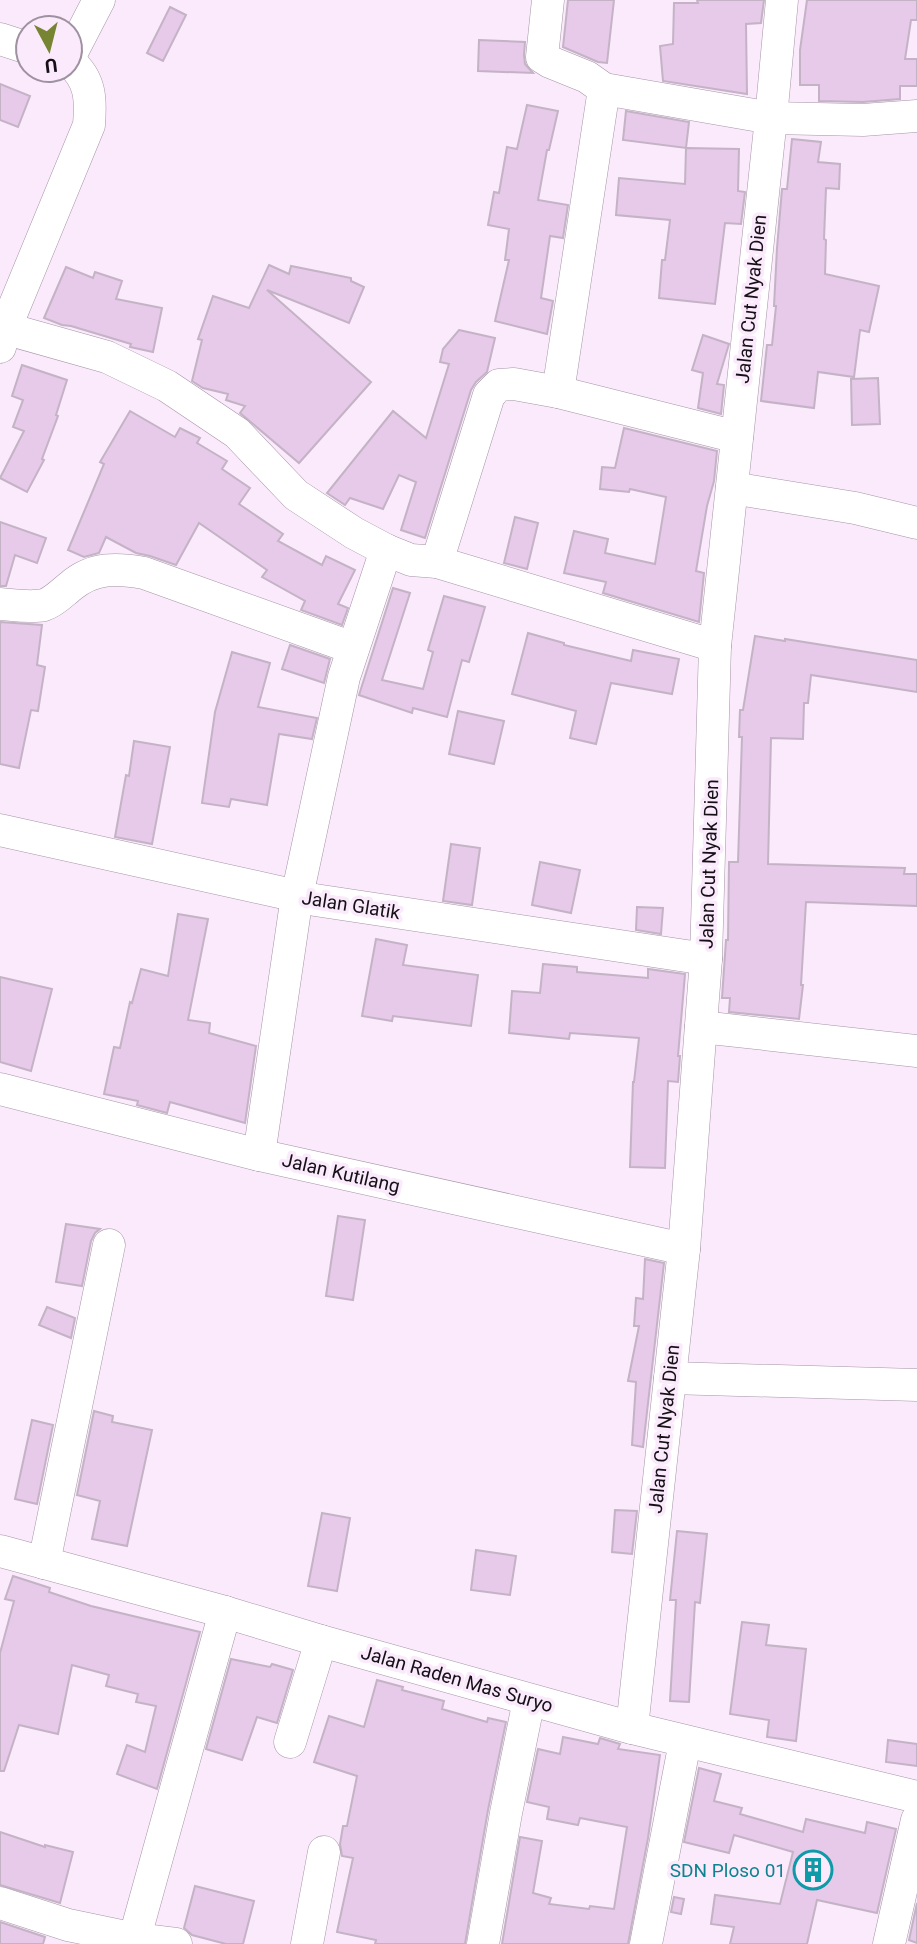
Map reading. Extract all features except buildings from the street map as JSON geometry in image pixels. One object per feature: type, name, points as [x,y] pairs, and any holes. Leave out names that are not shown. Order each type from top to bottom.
[{"type":"street","points":[[84,29],[99,0]]},
{"type":"street","points":[[548,0],[542,57],[587,77],[604,89],[771,118],[863,120],[917,116]]},
{"type":"street","name":"Jalan Cut Nyak Dien","points":[[632,1728],[684,1249],[706,959],[715,646],[782,0]]},
{"type":"street","points":[[84,81],[91,101],[89,125],[2,335],[107,357],[167,386],[237,433],[296,495],[354,533],[386,550],[411,560],[437,562],[715,646]]},
{"type":"street","points":[[558,392],[604,89]]},
{"type":"street","points":[[437,562],[489,395],[499,385],[514,384],[558,392],[737,437]]},
{"type":"street","points":[[732,488],[855,508],[917,523]]},
{"type":"street","points":[[259,1155],[297,896],[344,677],[386,550]]},
{"type":"street","points":[[0,604],[32,607],[46,604],[86,575],[114,569],[128,570],[144,573],[353,648]]},
{"type":"street","name":"Jalan Glatik","points":[[0,830],[297,896],[706,959]]},
{"type":"street","points":[[701,1027],[917,1051]]},
{"type":"street","name":"Jalan Kutilang","points":[[0,1089],[259,1155],[684,1249]]},
{"type":"street","points":[[44,1563],[110,1245]]},
{"type":"street","points":[[670,1378],[917,1385]]},
{"type":"street","name":"Jalan Raden Mas Suryo","points":[[0,1551],[632,1728],[917,1797]]},
{"type":"street","points":[[134,1941],[225,1612]]},
{"type":"street","points":[[290,1742],[321,1641]]},
{"type":"street","points":[[483,1944],[529,1700]]},
{"type":"street","points":[[646,1944],[685,1742]]},
{"type":"street","points":[[889,1944],[917,1819]]},
{"type":"street","points":[[307,1944],[324,1852]]},
{"type":"street","points":[[0,1903],[68,1925],[134,1941],[176,1944]]},
{"type":"place","name":"SDN Ploso 01","points":[[813,1870]]}]
